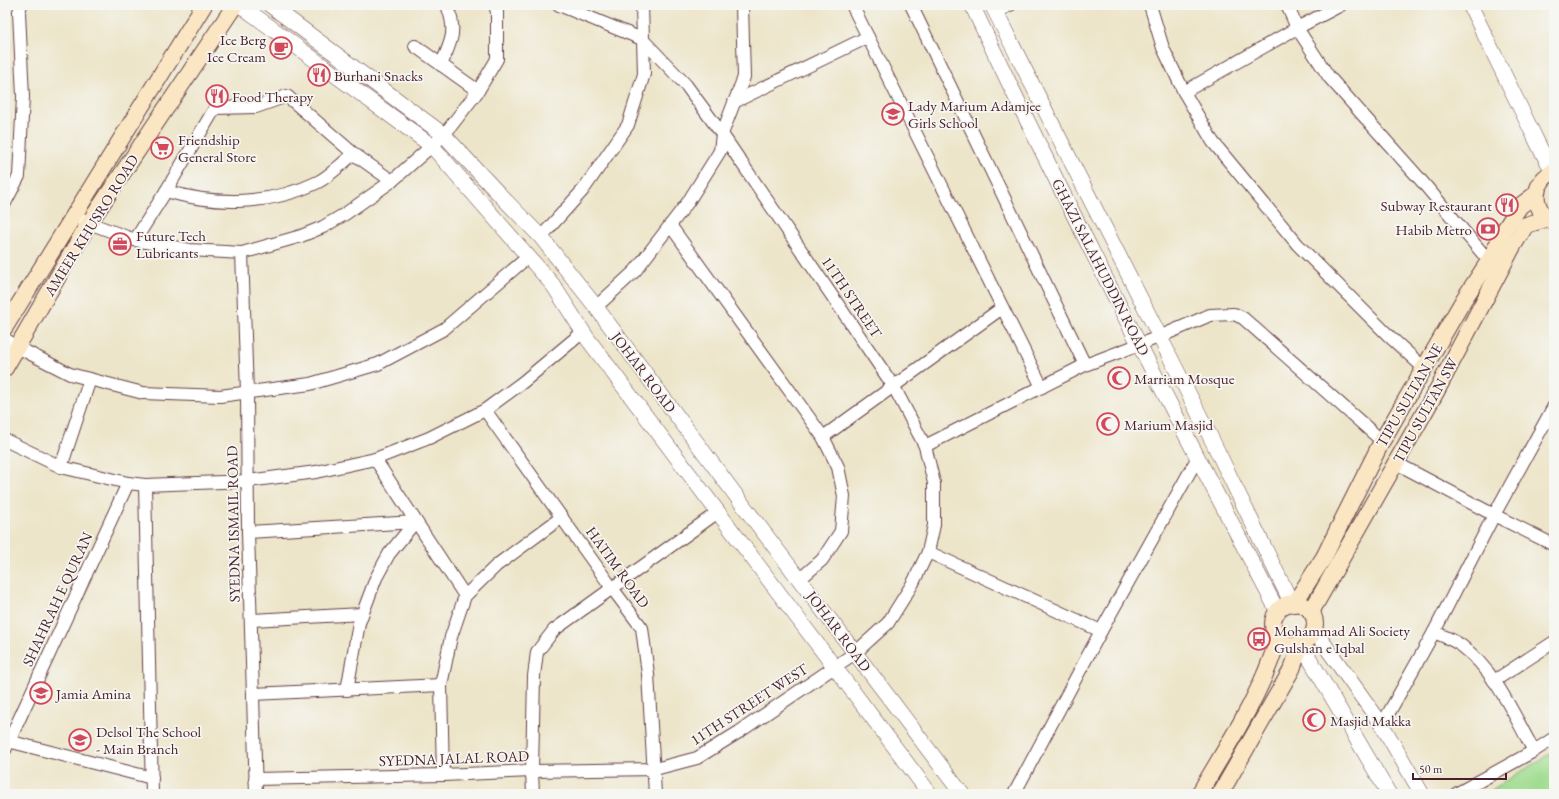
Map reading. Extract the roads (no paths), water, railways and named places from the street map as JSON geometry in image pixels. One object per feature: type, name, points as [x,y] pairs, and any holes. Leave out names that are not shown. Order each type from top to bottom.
[{"type":"main road","name":"AMEER KHUSRO ROAD","points":[[5,327],[204,5]]},
{"type":"main road","name":"AMEER KHUSRO ROAD","points":[[5,368],[11,343],[89,223],[236,5]]},
{"type":"main road","name":"TIPU SULTAN NE","points":[[1293,604],[1324,557],[1382,441],[1464,299],[1489,261],[1505,229],[1520,206],[1536,194],[1542,179],[1554,171]]},
{"type":"main road","points":[[1536,194],[1537,204],[1541,212],[1550,220]]},
{"type":"main road","name":"TIPU SULTAN SW","points":[[1311,612],[1436,392],[1513,246],[1526,225],[1550,220]]},
{"type":"main road","points":[[1200,794],[1246,714],[1271,661],[1278,638],[1274,627],[1275,616],[1282,608],[1293,604],[1301,604],[1311,612],[1315,624],[1314,630],[1307,641],[1301,644],[1289,644],[1278,638]]},
{"type":"main road","points":[[1220,794],[1292,669],[1301,644]]},
{"type":"street","points":[[5,203],[19,176],[22,97],[19,12],[21,5]]},
{"type":"street","name":"JOHAR ROAD","points":[[240,5],[432,146],[529,256],[553,285],[585,335],[930,794]]},
{"type":"street","name":"JOHAR ROAD","points":[[270,5],[444,134],[541,237],[596,307],[746,509],[962,794]]},
{"type":"street","points":[[441,65],[453,38],[453,19],[448,5]]},
{"type":"street","points":[[74,214],[89,223],[135,240],[190,250],[242,252],[301,236],[322,227],[345,214],[392,181],[444,134],[478,91],[496,58],[495,5]]},
{"type":"street","name":"11TH STREET","points":[[559,5],[642,39],[686,85],[722,134],[894,387],[925,446],[934,483],[934,525],[928,552],[913,583],[888,623],[855,653],[834,666]]},
{"type":"street","points":[[541,237],[583,190],[628,126],[644,74],[642,5]]},
{"type":"street","points":[[596,307],[635,272],[688,202],[720,151],[722,134],[744,78],[742,5]]},
{"type":"street","points":[[852,5],[1042,387]]},
{"type":"street","points":[[911,5],[1085,365]]},
{"type":"street","name":"GHAZI SALAHUDDIN ROAD","points":[[972,5],[1003,71],[1139,344],[1278,612]]},
{"type":"street","points":[[993,8],[1010,5]]},
{"type":"street","points":[[1150,5],[1163,48],[1184,92],[1213,142],[1298,244],[1388,335],[1424,368]]},
{"type":"street","points":[[1287,5],[1297,28],[1329,77],[1419,178],[1489,261]]},
{"type":"street","points":[[1184,92],[1297,28],[1341,5]]},
{"type":"street","points":[[1470,5],[1540,150],[1554,171]]},
{"type":"street","name":"GHAZI SALAHUDDIN ROAD","points":[[993,8],[1211,438],[1293,604]]},
{"type":"street","points":[[734,102],[868,37]]},
{"type":"street","points":[[415,46],[478,91]]},
{"type":"street","points":[[135,240],[215,108],[256,106],[287,96],[354,154],[392,181]]},
{"type":"street","points":[[166,191],[186,197],[218,201],[240,202],[267,199],[319,181],[354,154]]},
{"type":"street","points":[[670,225],[823,437],[838,467],[844,496],[841,531],[822,560],[800,579]]},
{"type":"street","name":"SYEDNA ISMAIL ROAD","points":[[242,252],[247,392],[248,532],[252,620],[256,794]]},
{"type":"street","points":[[11,343],[70,374],[143,393],[220,396],[310,384],[378,364],[444,329],[529,256]]},
{"type":"street","points":[[823,437],[1002,308]]},
{"type":"street","points":[[925,446],[1085,365],[1159,337],[1210,314],[1234,314],[1243,318],[1382,441]]},
{"type":"street","points":[[5,440],[61,467],[128,483],[145,485],[248,481],[316,472],[375,459],[429,438],[485,410],[606,321]]},
{"type":"street","points":[[61,467],[90,379]]},
{"type":"street","points":[[1382,725],[1434,632],[1494,515],[1554,406]]},
{"type":"street","name":"HATIM ROAD","points":[[485,410],[642,628],[648,674],[655,794]]},
{"type":"street","points":[[1014,794],[1198,458]]},
{"type":"street","points":[[375,459],[465,596]]},
{"type":"street","points":[[1396,463],[1494,515],[1554,543]]},
{"type":"street","name":"SHAHRAH E QURAN","points":[[7,746],[128,483]]},
{"type":"street","points":[[145,485],[152,794]]},
{"type":"street","points":[[727,525],[746,509]]},
{"type":"street","points":[[533,794],[534,676],[538,652],[554,630],[718,512]]},
{"type":"street","points":[[443,775],[442,685],[451,637],[465,596],[498,565],[562,517]]},
{"type":"street","points":[[248,532],[415,522]]},
{"type":"street","points":[[347,690],[359,623],[376,578],[389,554],[415,522]]},
{"type":"street","points":[[928,552],[1102,631]]},
{"type":"street","points":[[252,620],[362,614]]},
{"type":"street","points":[[1314,630],[1382,725],[1422,794]]},
{"type":"street","points":[[1434,632],[1460,644],[1481,662],[1494,681],[1534,751]]},
{"type":"street","points":[[1494,681],[1554,642]]},
{"type":"street","points":[[1301,644],[1389,794]]},
{"type":"street","name":"11TH STREET WEST","points":[[654,769],[697,758],[739,732],[834,666]]},
{"type":"street","points":[[253,694],[442,685]]},
{"type":"street","points":[[1456,794],[1534,751],[1554,738]]},
{"type":"street","points":[[7,746],[152,778]]},
{"type":"street","name":"SYEDNA JALAL ROAD","points":[[256,779],[654,769]]},
{"type":"place","name":"Ice Berg Ice Cream","points":[[281,48]]},
{"type":"place","name":"Burhani Snacks","points":[[319,75]]},
{"type":"place","name":"Food Therapy","points":[[217,96]]},
{"type":"place","name":"Lady Marium Adamjee Girls School","points":[[893,114]]},
{"type":"place","name":"Friendship General Store","points":[[162,148]]},
{"type":"place","name":"Subway Restaurant","points":[[1507,205]]},
{"type":"place","name":"Habib Metro","points":[[1488,229]]},
{"type":"place","name":"Future Tech Lubricants","points":[[120,244]]},
{"type":"place","name":"Marriam Mosque","points":[[1119,378]]},
{"type":"place","name":"Marium Masjid","points":[[1108,424]]},
{"type":"place","name":"Mohammad Ali Society Gulshan e Iqbal","points":[[1259,639]]},
{"type":"place","name":"Jamia Amina","points":[[41,693]]},
{"type":"place","name":"Masjid Makka","points":[[1314,720]]},
{"type":"place","name":"Delsol The School - Main Branch","points":[[80,740]]}]
